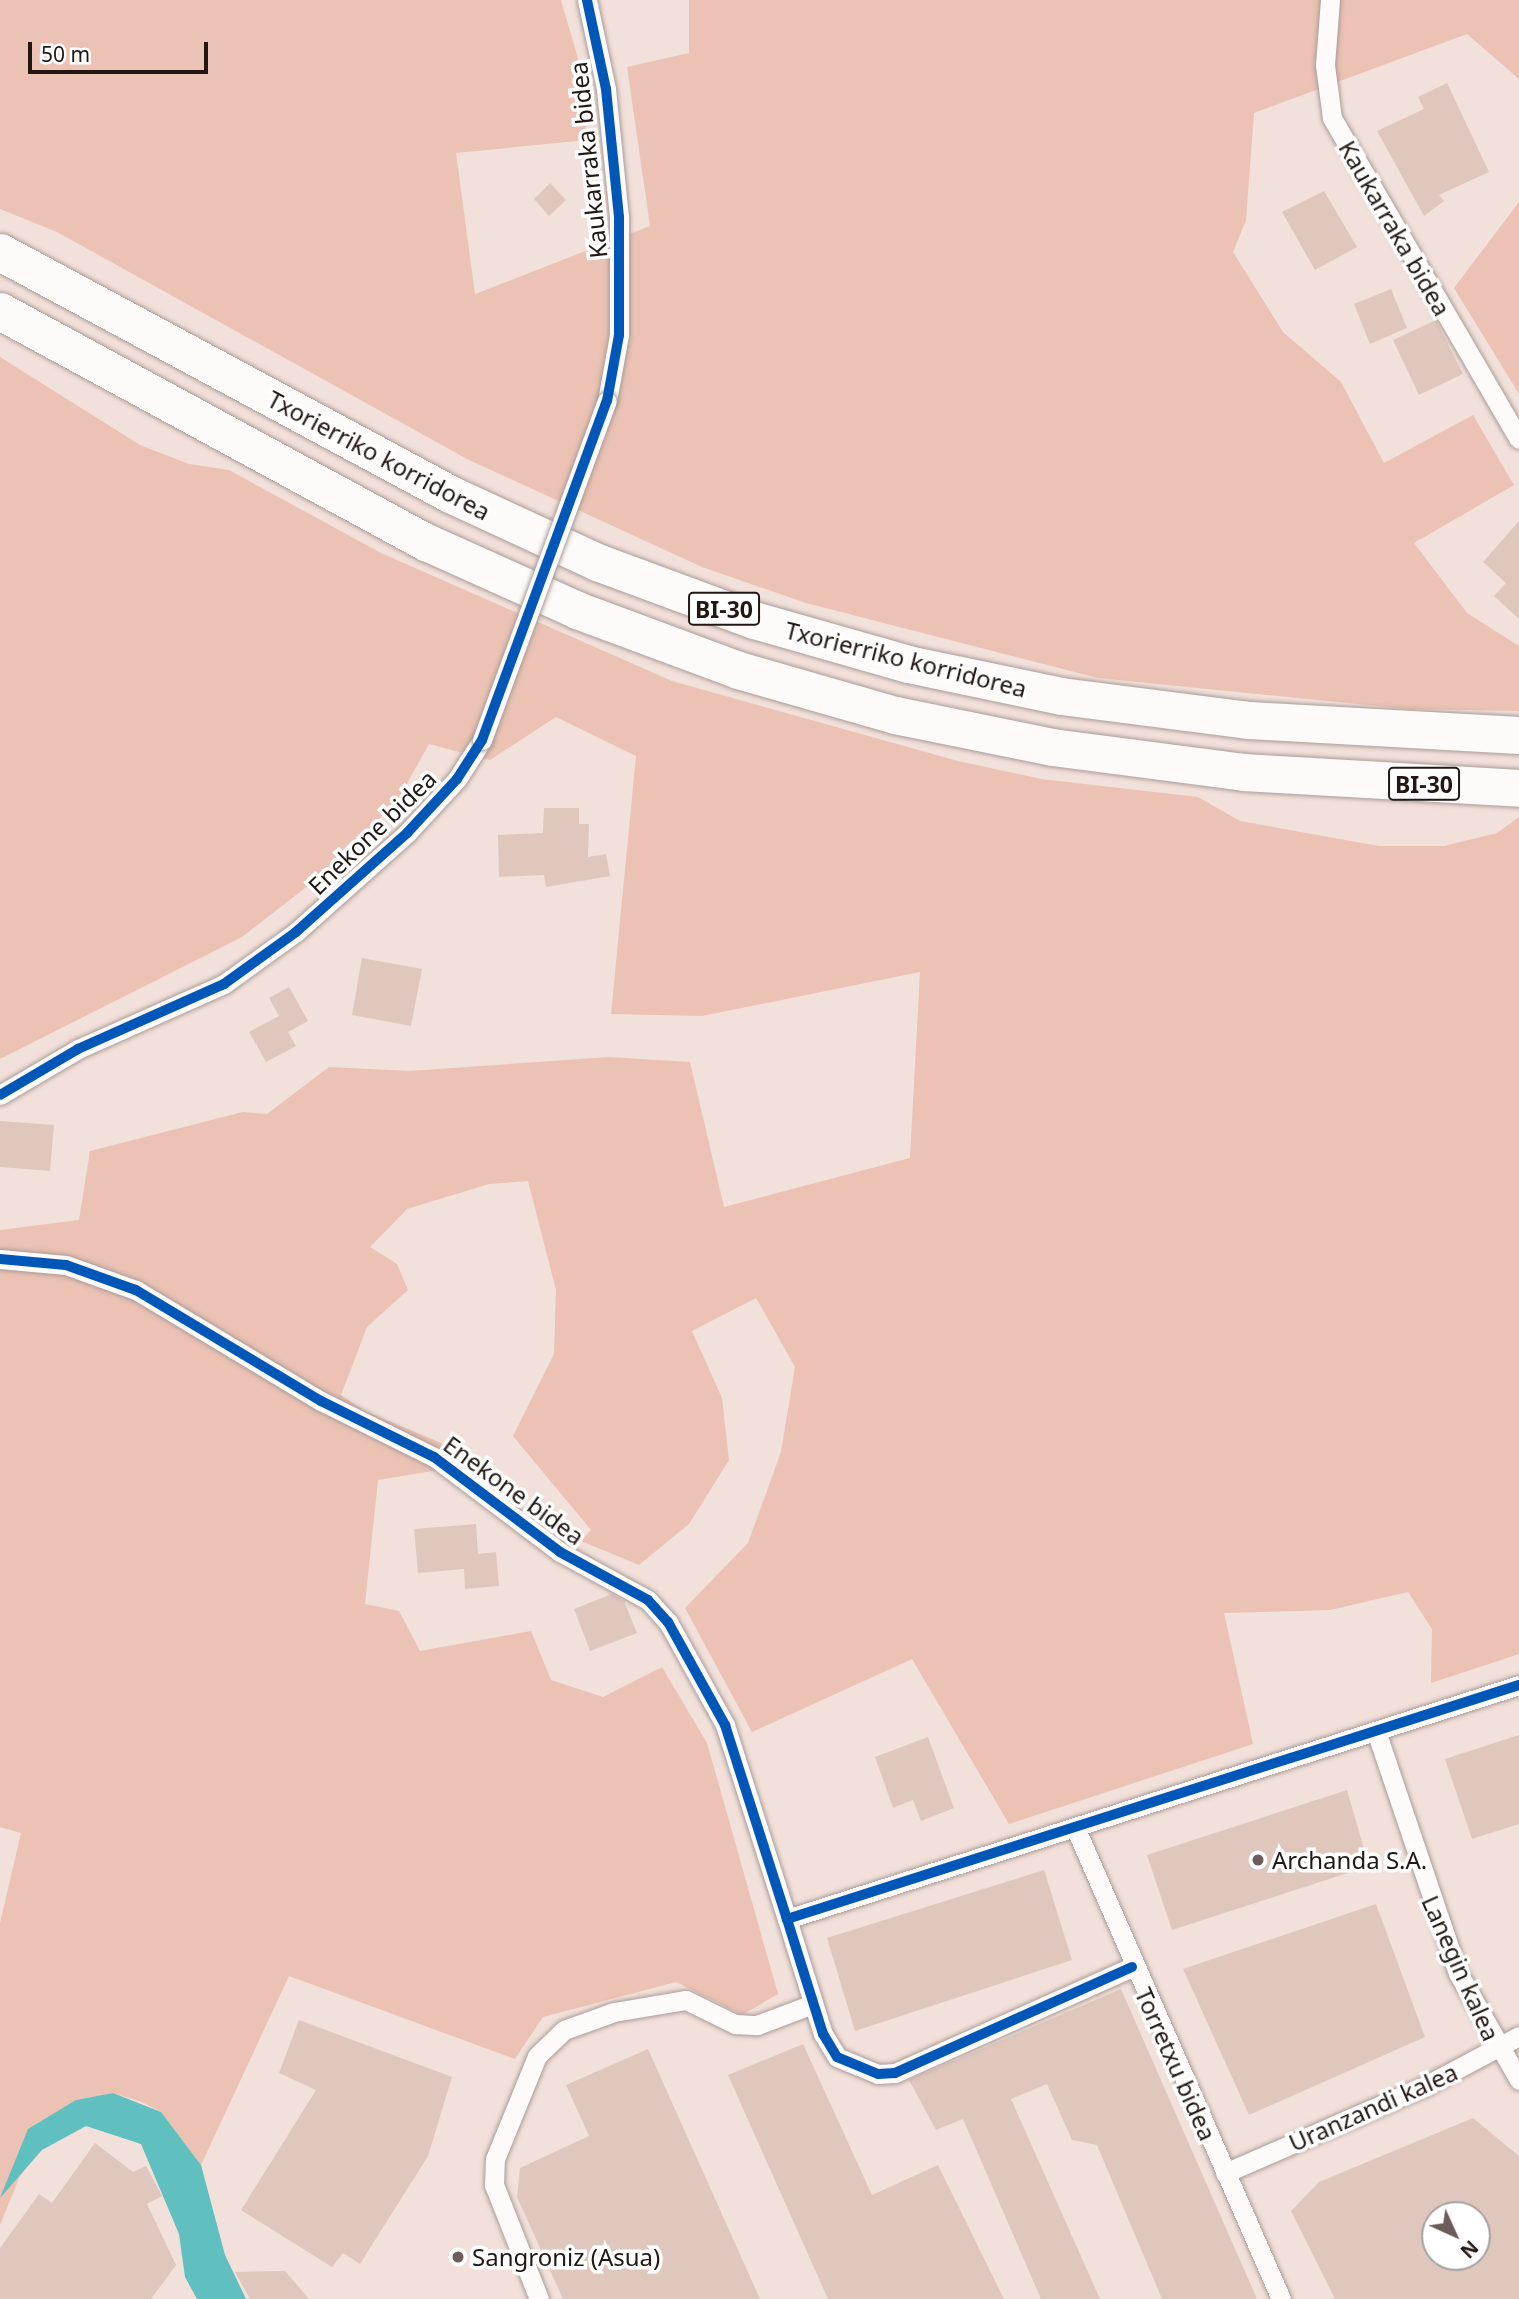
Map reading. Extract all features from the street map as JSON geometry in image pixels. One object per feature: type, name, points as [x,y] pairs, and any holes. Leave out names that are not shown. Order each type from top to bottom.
[{"type":"highway","name":"Txorierriko korridorea","points":[[0,252],[450,494],[597,562],[754,620],[908,664],[1089,700],[1249,720],[1519,735]]},
{"type":"highway","name":"BI-30","points":[[0,311],[426,541],[578,610],[738,670],[895,715],[1052,747],[1256,773],[1519,788]]},
{"type":"street","name":"Kaukarraka bidea","points":[[587,0],[606,89],[619,217],[619,335],[607,401]]},
{"type":"street","name":"Kaukarraka bidea","points":[[1330,0],[1325,65],[1332,118],[1519,439]]},
{"type":"street","name":"Enekone bidea","points":[[0,1096],[78,1049],[224,984],[296,932],[407,833],[457,779],[482,740],[607,401]]},
{"type":"street","name":"Enekone bidea","points":[[0,1259],[66,1265],[136,1290],[321,1401],[434,1457],[560,1552],[648,1600],[668,1622],[725,1725],[813,2004],[837,2057],[861,2071],[895,2073],[1132,1967]]},
{"type":"street","points":[[787,1919],[1519,1685]]},
{"type":"street","name":"Lanegin kalea","points":[[1376,1731],[1424,1885],[1497,2049],[1519,2080]]},
{"type":"street","name":"Torretxu bidea","points":[[1075,1827],[1132,1967],[1281,2299]]},
{"type":"street","points":[[539,2299],[494,2186],[495,2159],[537,2056],[564,2030],[614,2012],[686,2000],[735,2024],[757,2025],[813,2004]]},
{"type":"street","name":"Uranzandi kalea","points":[[1225,2173],[1497,2049],[1519,2036]]},
{"type":"shaded area","points":[[0,0],[561,0],[583,76],[587,140],[456,153],[475,294],[650,226],[627,67],[689,53],[689,0],[1519,0],[1519,79],[1467,34],[1254,113],[1246,220],[1233,252],[1283,332],[1341,382],[1384,463],[1473,415],[1514,485],[1414,543],[1467,613],[1519,646],[1519,711],[1408,709],[1098,678],[806,603],[702,567],[467,459],[57,232],[0,209]]},
{"type":"shaded area","points":[[1519,202],[1519,394],[1454,288]]},
{"type":"shaded area","points":[[0,357],[140,445],[189,464],[229,470],[381,553],[672,681],[958,761],[1041,779],[1198,797],[1240,821],[1379,846],[1444,846],[1497,833],[1519,817],[1519,1654],[1431,1683],[1432,1629],[1408,1592],[1330,1610],[1224,1613],[1253,1744],[1009,1824],[912,1659],[752,1732],[685,1608],[748,1543],[781,1452],[795,1367],[756,1298],[692,1331],[722,1398],[729,1460],[689,1524],[639,1565],[581,1541],[591,1530],[513,1436],[554,1354],[556,1290],[528,1181],[489,1184],[407,1209],[370,1247],[397,1264],[408,1290],[367,1327],[341,1395],[365,1411],[487,1462],[378,1480],[365,1604],[399,1611],[420,1651],[531,1631],[551,1680],[603,1697],[662,1667],[707,1743],[778,1994],[742,2015],[676,1982],[543,2017],[515,2059],[289,1976],[201,2165],[161,2112],[142,2102],[113,2093],[76,2100],[20,2176],[0,2225],[0,1923],[21,1833],[0,1827],[0,1230],[79,1220],[90,1151],[243,1112],[267,1114],[329,1067],[410,1071],[609,1057],[690,1062],[724,1207],[910,1158],[920,972],[702,1016],[611,1014],[636,756],[556,717],[490,760],[429,744],[399,798],[337,863],[242,937],[0,1059]]},
{"type":"water","points":[[113,2093],[161,2112],[201,2165],[225,2255],[246,2299],[197,2299],[185,2277],[179,2234],[141,2144],[86,2126],[42,2150],[0,2198],[28,2129],[76,2100]]},
{"type":"building","points":[[1447,83],[1489,172],[1439,195],[1444,201],[1424,216],[1377,131],[1424,109],[1418,97]]},
{"type":"building","points":[[550,183],[566,200],[549,216],[534,199]]},
{"type":"building","points":[[1324,191],[1357,247],[1315,270],[1282,212]]},
{"type":"building","points":[[1391,289],[1407,328],[1370,344],[1354,304]]},
{"type":"building","points":[[1436,320],[1463,374],[1419,395],[1393,340]]},
{"type":"building","points":[[1519,521],[1519,619],[1494,596],[1506,583],[1483,562]]},
{"type":"building","points":[[544,808],[579,808],[579,824],[589,824],[588,857],[606,854],[610,876],[546,887],[544,875],[499,877],[498,835],[543,833]]},
{"type":"building","points":[[362,958],[422,969],[411,1026],[352,1015]]},
{"type":"building","points":[[289,987],[308,1021],[288,1032],[296,1046],[266,1062],[249,1032],[279,1016],[269,998]]},
{"type":"building","points":[[0,1121],[54,1125],[50,1171],[0,1167]]},
{"type":"building","points":[[476,1524],[478,1554],[496,1552],[499,1586],[465,1589],[464,1569],[418,1573],[414,1529]]},
{"type":"building","points":[[612,1594],[624,1601],[637,1633],[590,1651],[574,1609]]},
{"type":"building","points":[[1519,1735],[1519,1824],[1472,1839],[1445,1759]]},
{"type":"building","points":[[928,1737],[954,1808],[921,1821],[913,1800],[893,1808],[875,1757]]},
{"type":"building","name":"Archanda S.A.","points":[[1347,1790],[1369,1866],[1172,1930],[1147,1855]]},
{"type":"building","points":[[1044,1870],[1072,1960],[855,2031],[827,1938]]},
{"type":"building","points":[[1376,1904],[1425,2037],[1249,2115],[1183,1969]]},
{"type":"building","points":[[1121,1989],[1257,2299],[1162,2299],[1097,2145],[1072,2140],[1047,2084],[1011,2099],[1100,2299],[1041,2299],[963,2119],[936,2130],[909,2080]]},
{"type":"building","points":[[299,2020],[452,2077],[428,2156],[360,2264],[343,2253],[332,2267],[241,2210],[316,2090],[279,2073]]},
{"type":"building","points":[[803,2044],[872,2195],[938,2165],[1004,2299],[828,2299],[728,2075]]},
{"type":"building","points":[[648,2049],[760,2299],[563,2299],[517,2197],[520,2168],[589,2136],[566,2085]]},
{"type":"building","points":[[1473,2118],[1519,2156],[1519,2299],[1335,2299],[1291,2211],[1319,2182]]},
{"type":"building","points":[[95,2143],[133,2172],[146,2166],[162,2196],[147,2204],[176,2265],[151,2299],[0,2299],[0,2248],[39,2194],[52,2203]]},
{"type":"building","points":[[285,2271],[309,2299],[250,2299],[235,2272]]},
{"type":"cycle path","points":[[0,1095],[78,1049],[224,984],[296,932],[407,833],[457,779],[482,740],[607,401],[619,335],[619,217],[606,89],[587,0]]},
{"type":"cycle path","points":[[0,1259],[66,1265],[136,1290],[321,1401],[434,1457],[560,1552],[648,1600],[668,1622],[725,1725],[787,1919]]},
{"type":"cycle path","points":[[1132,1967],[895,2073],[878,2074],[837,2057],[823,2034],[787,1919],[1519,1685]]},
{"type":"place","name":"Archanda S.A.","points":[[1258,1860]]},
{"type":"place","name":"Sangroniz (Asua)","points":[[458,2257]]}]
